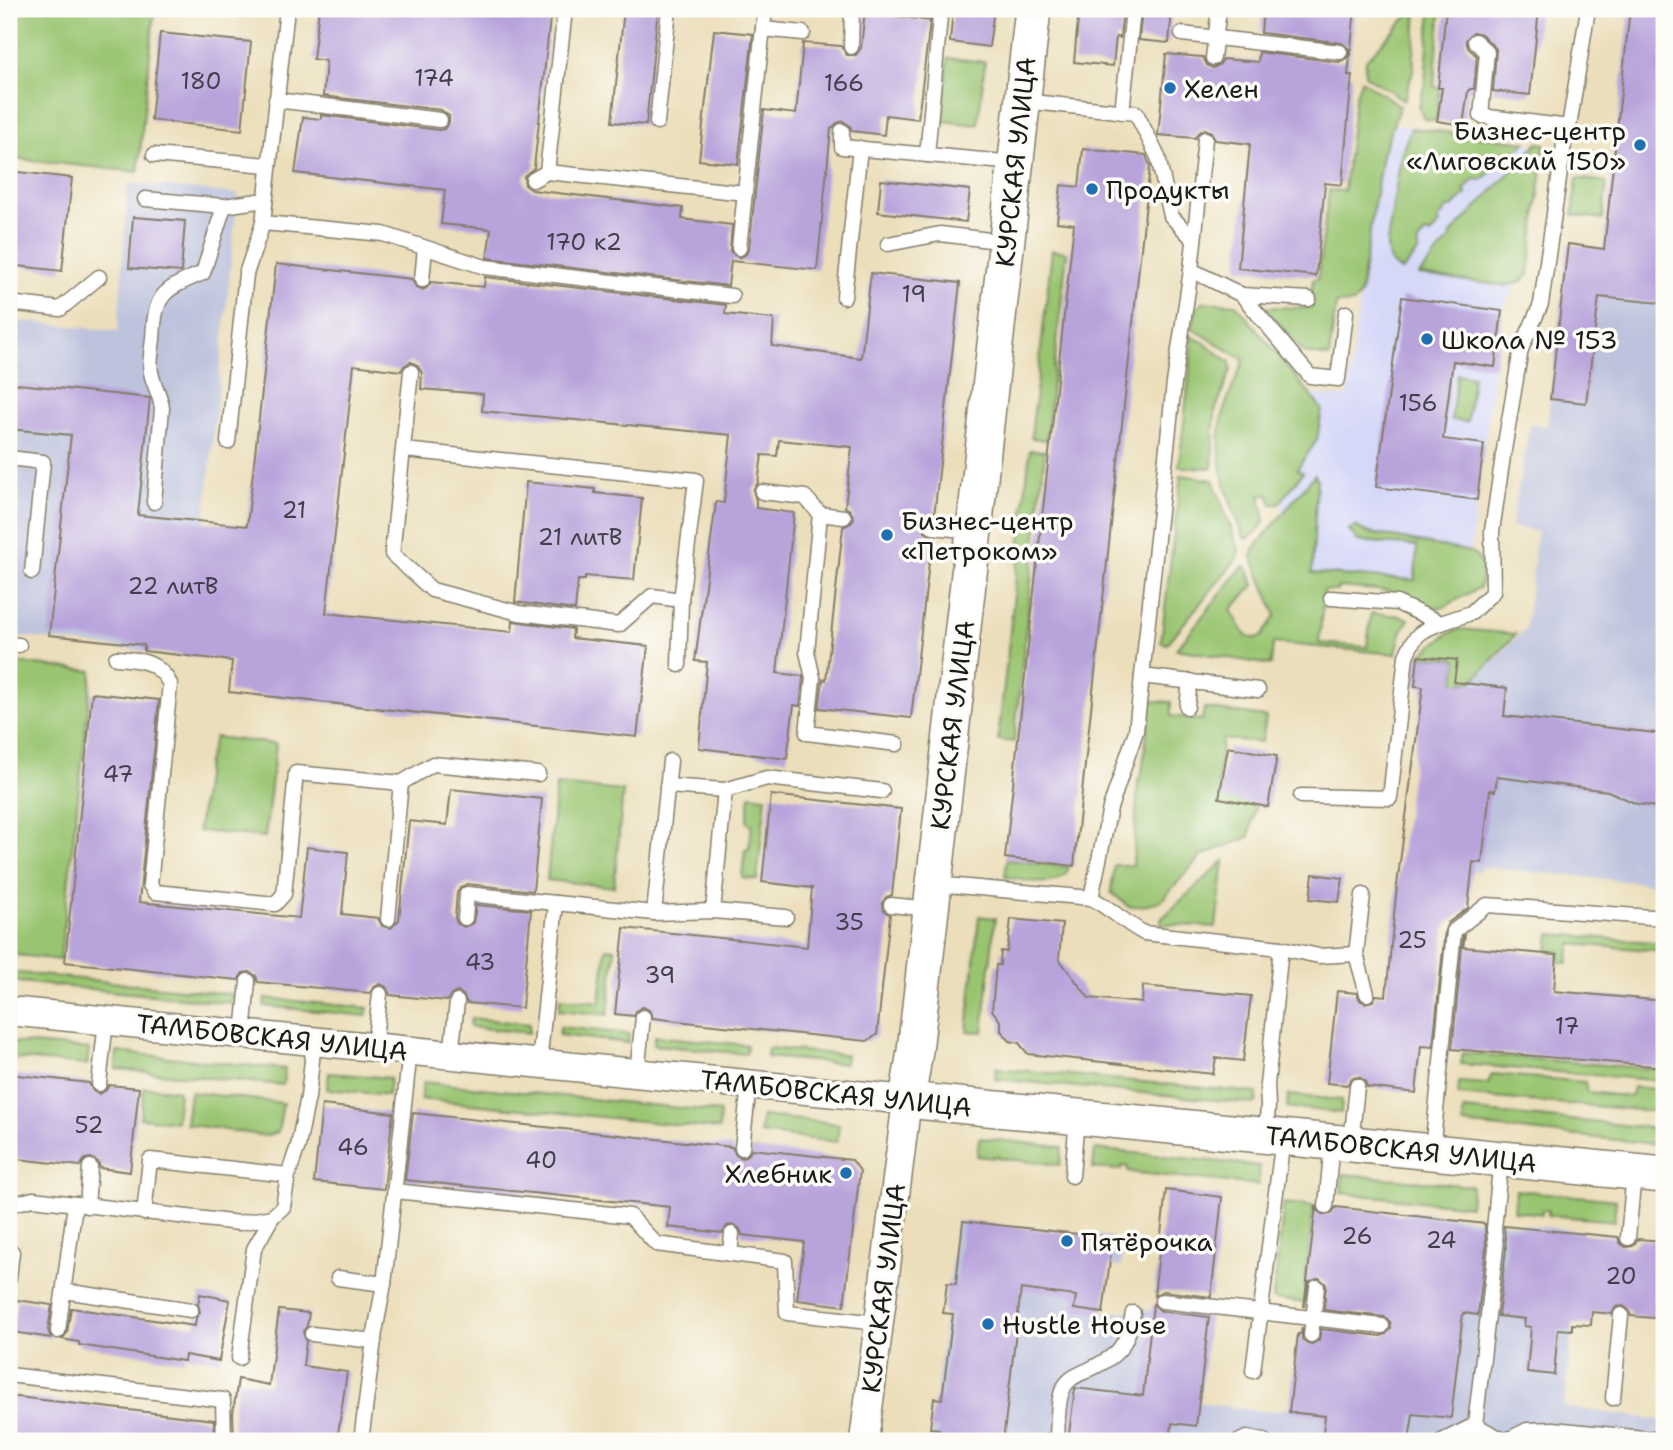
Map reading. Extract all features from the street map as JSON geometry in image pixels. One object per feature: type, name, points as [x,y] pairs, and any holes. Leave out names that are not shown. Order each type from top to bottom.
[{"type":"street","name":"КУРСКАЯ УЛИЦА","points":[[863,1441],[932,897],[1032,9]]},
{"type":"street","name":"ТАМБОВСКАЯ УЛИЦА","points":[[9,1012],[1649,1173]]},
{"type":"lane","points":[[228,442],[246,274],[262,223],[286,9]]},
{"type":"lane","points":[[547,172],[565,9]]},
{"type":"lane","points":[[657,122],[670,9]]},
{"type":"lane","points":[[740,248],[765,9]]},
{"type":"lane","points":[[851,47],[852,9]]},
{"type":"lane","points":[[927,155],[940,17],[930,9]]},
{"type":"lane","points":[[1213,58],[1219,9]]},
{"type":"lane","points":[[1301,796],[1390,798],[1406,656],[1413,641],[1423,630],[1471,613],[1493,592],[1492,531],[1503,456],[1521,349],[1541,304],[1564,144],[1588,9]]},
{"type":"lane","points":[[1122,112],[1133,10]]},
{"type":"lane","points":[[763,29],[803,33]]},
{"type":"lane","points":[[1182,34],[1340,52]]},
{"type":"lane","points":[[1475,41],[1488,52],[1481,116],[1569,127]]},
{"type":"lane","points":[[276,100],[440,120]]},
{"type":"lane","points":[[1022,100],[1136,113],[1158,157],[1171,216],[1194,240]]},
{"type":"lane","points":[[842,131],[842,147],[1015,163]]},
{"type":"lane","points":[[1091,898],[1110,808],[1136,731],[1180,327],[1191,270],[1205,139]]},
{"type":"lane","points":[[844,297],[859,148]]},
{"type":"lane","points":[[154,155],[199,163],[268,165]]},
{"type":"lane","points":[[533,180],[547,172],[745,194]]},
{"type":"lane","points":[[145,199],[224,206],[265,200]]},
{"type":"lane","points":[[155,502],[162,408],[161,394],[151,372],[154,320],[159,298],[177,284],[203,273],[224,206]]},
{"type":"lane","points":[[262,223],[383,234],[485,267],[732,296]]},
{"type":"lane","points":[[888,244],[940,234],[1006,242]]},
{"type":"lane","points":[[422,281],[425,248]]},
{"type":"lane","points":[[1191,270],[1242,295],[1310,299]]},
{"type":"lane","points":[[9,303],[60,309],[99,277]]},
{"type":"lane","points":[[1242,295],[1310,376],[1338,379],[1346,313]]},
{"type":"lane","points":[[411,372],[392,554],[432,590],[519,613],[619,625],[652,596],[681,600]]},
{"type":"lane","points":[[404,450],[696,480],[681,600],[679,665]]},
{"type":"lane","points":[[9,458],[43,461],[32,572]]},
{"type":"lane","points":[[762,492],[805,497],[820,514],[844,517]]},
{"type":"lane","points":[[820,514],[807,652],[813,678],[807,733],[897,744]]},
{"type":"lane","points":[[933,527],[974,531]]},
{"type":"lane","points":[[1331,598],[1397,603],[1441,624]]},
{"type":"lane","points":[[116,658],[141,660],[163,671],[170,684],[150,885],[155,892],[255,908],[275,904],[284,894],[296,773],[401,783],[433,764],[538,774]]},
{"type":"lane","points":[[1142,676],[1258,690]]},
{"type":"lane","points":[[1187,706],[1191,681]]},
{"type":"lane","points":[[654,913],[670,761]]},
{"type":"lane","points":[[667,786],[725,790],[767,778],[882,791]]},
{"type":"lane","points":[[388,919],[401,783]]},
{"type":"lane","points":[[713,911],[725,790]]},
{"type":"lane","points":[[464,918],[467,894],[654,913],[713,911],[786,917]]},
{"type":"lane","points":[[1363,894],[1356,954],[1367,994]]},
{"type":"lane","points":[[891,905],[932,897],[1091,898],[1144,933],[1281,948],[1319,956],[1356,954]]},
{"type":"lane","points":[[539,1064],[556,903]]},
{"type":"lane","points":[[1432,1152],[1454,931],[1487,905],[1664,918]]},
{"type":"lane","points":[[1253,1371],[1274,1136],[1267,1085],[1281,948]]},
{"type":"lane","points":[[243,1035],[248,981]]},
{"type":"lane","points":[[374,1048],[380,994]]},
{"type":"lane","points":[[451,1055],[457,1002]]},
{"type":"lane","points":[[637,1073],[643,1017]]},
{"type":"lane","points":[[99,1084],[106,1021]]},
{"type":"lane","points":[[239,1358],[254,1249],[272,1217],[283,1207],[288,1175],[298,1146],[308,1097],[314,1042]]},
{"type":"lane","points":[[361,1441],[384,1284],[410,1051]]},
{"type":"lane","points":[[742,1148],[749,1085]]},
{"type":"lane","points":[[1326,1206],[1357,1086]]},
{"type":"lane","points":[[1072,1176],[1078,1117]]},
{"type":"lane","points":[[1475,1425],[1496,1248],[1494,1230],[1500,1158]]},
{"type":"lane","points":[[144,1213],[150,1160],[288,1175]]},
{"type":"lane","points":[[58,1331],[90,1167]]},
{"type":"lane","points":[[1628,1238],[1649,1173]]},
{"type":"lane","points":[[395,1191],[630,1216],[656,1244],[785,1261],[787,1312],[878,1323]]},
{"type":"lane","points":[[9,1205],[33,1199],[239,1223],[272,1217]]},
{"type":"lane","points":[[730,1254],[732,1234]]},
{"type":"lane","points":[[9,1279],[12,1252]]},
{"type":"lane","points":[[338,1278],[384,1284]]},
{"type":"lane","points":[[1311,1335],[1317,1287]]},
{"type":"lane","points":[[64,1291],[191,1310]]},
{"type":"lane","points":[[1162,1301],[1382,1326]]},
{"type":"lane","points":[[1048,1441],[1056,1438],[1062,1391],[1071,1377],[1105,1362],[1120,1351],[1129,1334],[1133,1313]]},
{"type":"lane","points":[[1614,1398],[1621,1315]]},
{"type":"lane","points":[[312,1334],[374,1341]]},
{"type":"lane","points":[[9,1375],[223,1400],[224,1441]]},
{"type":"lane","points":[[1475,1425],[1505,1441],[1527,1430],[1553,1429],[1664,1440]]},
{"type":"lane","points":[[1442,1441],[1475,1425]]},
{"type":"lane","points":[[1240,1441],[1247,1438],[1264,1441]]},
{"type":"shaded area","name":"Школа № 153","points":[[1395,124],[1536,145],[1520,276],[1502,311],[1466,586],[1273,573],[1298,394],[1347,397],[1372,203],[1387,129]]},
{"type":"shaded area","points":[[128,183],[238,194],[191,656],[9,635],[9,320],[118,331]]},
{"type":"shaded area","points":[[1599,297],[1664,304],[1664,885],[1481,867],[1479,871],[1442,869],[1462,683],[1473,682],[1526,628],[1537,531],[1511,527],[1530,424],[1547,426],[1550,399],[1586,403]]},
{"type":"shaded area","points":[[1404,1211],[1582,1231],[1564,1407],[1661,1420],[1664,1414],[1664,1441],[931,1441],[956,1220],[1124,1240],[1121,1267],[1109,1266],[1103,1313],[1150,1310],[1209,1317],[1200,1403],[1270,1412],[1289,1407],[1290,1412],[1354,1420],[1383,1410]]},
{"type":"green space","points":[[9,9],[156,9],[138,172],[9,158]]},
{"type":"green space","points":[[1414,9],[1417,9],[1413,71],[1404,100],[1365,75],[1366,60]]},
{"type":"green space","points":[[1431,9],[1441,9],[1434,86],[1440,89],[1436,121],[1424,119],[1419,107],[1425,82]]},
{"type":"green space","points":[[948,58],[985,62],[978,125],[942,121]]},
{"type":"green space","points":[[1361,80],[1400,106],[1382,154],[1360,295],[1354,303],[1336,304],[1329,357],[1305,353],[1264,307],[1309,308],[1313,280],[1318,278],[1329,190],[1344,191],[1355,98]]},
{"type":"green space","points":[[1411,128],[1526,142],[1481,180],[1474,179],[1464,190],[1466,194],[1452,208],[1447,208],[1438,220],[1440,224],[1430,235],[1425,233],[1417,244],[1419,251],[1402,271],[1390,260],[1387,242],[1401,155]]},
{"type":"green space","points":[[1538,143],[1545,144],[1529,274],[1523,281],[1505,286],[1419,275],[1449,240],[1451,234]]},
{"type":"green space","points":[[1577,178],[1607,182],[1603,219],[1573,215]]},
{"type":"green space","points":[[1052,250],[1067,252],[1046,440],[1031,438]]},
{"type":"green space","points":[[1202,302],[1236,304],[1322,409],[1317,440],[1297,469],[1303,472],[1279,504],[1272,504],[1268,494],[1260,496],[1265,521],[1257,532],[1247,539],[1227,491],[1219,444],[1224,411],[1244,360],[1192,328],[1197,307]]},
{"type":"green space","points":[[1190,336],[1230,362],[1231,370],[1215,411],[1212,468],[1179,467],[1193,342],[1189,341]]},
{"type":"green space","points":[[1457,374],[1473,377],[1467,422],[1451,420]]},
{"type":"green space","points":[[1030,450],[1045,451],[1014,742],[998,740]]},
{"type":"green space","points":[[1315,474],[1317,480],[1312,573],[1415,580],[1417,546],[1358,541],[1349,530],[1355,526],[1366,532],[1471,552],[1482,568],[1480,587],[1444,607],[1433,608],[1389,591],[1338,587],[1337,591],[1324,590],[1319,643],[1367,647],[1371,613],[1400,616],[1409,619],[1401,632],[1396,654],[1273,643],[1271,665],[1176,649],[1243,566],[1246,566],[1254,585],[1231,610],[1246,636],[1261,637],[1276,615],[1252,557],[1254,549]]},
{"type":"green space","points":[[1181,475],[1213,480],[1239,550],[1238,557],[1167,644],[1161,642]]},
{"type":"green space","points":[[1460,629],[1516,634],[1472,682],[1461,682],[1459,692],[1454,691],[1457,659],[1419,656],[1449,633]]},
{"type":"green space","points":[[9,662],[92,671],[60,960],[9,954]]},
{"type":"green space","points":[[1151,701],[1171,702],[1171,716],[1202,720],[1204,708],[1266,717],[1262,742],[1222,739],[1218,785],[1259,790],[1249,837],[1201,856],[1161,901],[1129,907],[1111,892],[1114,865],[1133,865],[1138,780],[1142,773]]},
{"type":"green space","points":[[215,737],[276,744],[265,837],[198,831],[207,762]]},
{"type":"green space","points":[[556,785],[623,791],[614,887],[547,880]]},
{"type":"green space","points":[[750,795],[766,797],[757,880],[742,878],[745,849],[749,849],[752,824],[747,823]]},
{"type":"green space","points":[[1007,860],[1069,867],[1065,875],[1058,880],[1032,882],[1005,877]]},
{"type":"green space","points":[[1224,861],[1216,927],[1161,924],[1161,919]]},
{"type":"green space","points":[[979,916],[995,918],[983,1032],[967,1031]]},
{"type":"green space","points":[[1550,934],[1664,943],[1664,951],[1571,944],[1568,963],[1559,963],[1560,952],[1548,951]]},
{"type":"green space","points":[[606,948],[615,949],[608,1015],[559,1010],[560,998],[600,1002]]},
{"type":"green space","points":[[9,972],[232,994],[231,1003],[9,981]]},
{"type":"green space","points":[[265,998],[368,1008],[366,1016],[264,1006]]},
{"type":"green space","points":[[471,1018],[529,1024],[529,1033],[470,1027]]},
{"type":"green space","points":[[560,1027],[629,1034],[628,1043],[559,1035]]},
{"type":"green space","points":[[655,1036],[747,1045],[746,1054],[654,1045]]},
{"type":"green space","points":[[9,1042],[89,1049],[87,1065],[9,1058]]},
{"type":"green space","points":[[768,1048],[846,1055],[845,1064],[767,1057]]},
{"type":"green space","points":[[117,1052],[285,1069],[283,1085],[116,1069]]},
{"type":"green space","points":[[1463,1053],[1664,1070],[1664,1081],[1461,1064]]},
{"type":"green space","points":[[996,1068],[1257,1093],[1256,1104],[995,1079]]},
{"type":"green space","points":[[329,1073],[390,1078],[388,1095],[327,1089]]},
{"type":"green space","points":[[1492,1074],[1585,1082],[1587,1092],[1626,1096],[1632,1095],[1633,1087],[1664,1090],[1664,1112],[1458,1095],[1459,1082],[1488,1084]]},
{"type":"green space","points":[[423,1082],[720,1112],[719,1129],[421,1099]]},
{"type":"green space","points":[[144,1087],[179,1091],[176,1122],[140,1118]]},
{"type":"green space","points":[[190,1092],[283,1103],[278,1132],[266,1136],[186,1124]]},
{"type":"green space","points":[[1288,1095],[1342,1100],[1341,1113],[1287,1107]]},
{"type":"green space","points":[[1463,1110],[1664,1129],[1664,1145],[1463,1124]]},
{"type":"green space","points":[[762,1116],[839,1124],[837,1142],[760,1133]]},
{"type":"green space","points":[[979,1138],[1062,1147],[1060,1165],[999,1156],[977,1156]]},
{"type":"green space","points":[[1095,1149],[1260,1166],[1258,1185],[1128,1172],[1128,1167],[1122,1166],[1121,1170],[1093,1168]]},
{"type":"green space","points":[[1343,1174],[1472,1186],[1470,1206],[1341,1193]]},
{"type":"green space","points":[[1516,1190],[1616,1200],[1614,1221],[1548,1215],[1548,1210],[1542,1210],[1542,1214],[1514,1211]]},
{"type":"green space","points":[[1284,1203],[1314,1206],[1304,1287],[1307,1288],[1305,1303],[1273,1299]]},
{"type":"building","points":[[319,9],[551,9],[534,168],[524,176],[525,185],[532,190],[683,208],[682,219],[732,225],[730,251],[739,258],[749,249],[764,110],[796,114],[803,43],[841,46],[847,55],[856,55],[861,48],[865,9],[897,9],[896,16],[930,21],[918,119],[886,115],[884,135],[852,131],[843,121],[831,129],[817,270],[731,261],[728,286],[487,258],[491,229],[441,224],[445,190],[295,173],[303,117],[321,119],[321,115],[439,130],[444,129],[449,122],[449,116],[441,110],[323,96],[326,61],[313,59]]},
{"type":"building","points":[[624,9],[658,9],[646,125],[612,122]]},
{"type":"building","points":[[953,9],[994,9],[989,47],[950,42]]},
{"type":"building","points":[[1079,9],[1123,9],[1113,66],[1074,62]]},
{"type":"building","points":[[1142,9],[1172,9],[1169,43],[1139,40]]},
{"type":"building","points":[[1263,9],[1355,9],[1348,75],[1352,75],[1342,185],[1325,183],[1316,276],[1238,268],[1250,144],[1215,140],[1211,132],[1205,129],[1195,138],[1158,135],[1166,54],[1203,57],[1207,65],[1213,68],[1223,59],[1258,62],[1259,52],[1339,62],[1348,57],[1349,49],[1342,43],[1261,33]]},
{"type":"building","points":[[1446,9],[1539,9],[1530,95],[1493,91],[1496,49],[1481,34],[1473,32],[1466,40],[1468,48],[1477,56],[1474,89],[1468,91],[1463,125],[1437,121],[1442,88],[1438,88]]},
{"type":"building","name":"Бизнес-центр «Лиговский 150»","points":[[1630,9],[1664,9],[1664,261],[1660,303],[1599,297],[1586,403],[1550,399],[1568,244],[1604,249]]},
{"type":"building","points":[[714,30],[753,34],[738,164],[699,160]]},
{"type":"building","points":[[160,33],[251,42],[242,130],[151,120]]},
{"type":"building","points":[[1083,149],[1146,155],[1150,166],[1074,866],[1005,858],[1074,224],[1057,222],[1061,185],[1079,187]]},
{"type":"building","points":[[9,171],[72,178],[62,271],[9,265]]},
{"type":"building","points":[[881,180],[970,190],[966,222],[878,212]]},
{"type":"building","points":[[133,217],[185,221],[181,272],[129,268]]},
{"type":"building","points":[[276,264],[412,279],[416,287],[422,290],[431,282],[484,287],[485,277],[726,305],[725,314],[774,319],[772,346],[861,358],[871,273],[960,283],[934,517],[928,519],[924,525],[925,532],[932,536],[911,718],[819,708],[823,679],[826,680],[843,527],[854,518],[845,507],[852,447],[779,440],[777,456],[762,455],[758,483],[753,490],[756,508],[794,513],[777,673],[803,676],[803,679],[800,706],[794,705],[787,759],[699,748],[707,662],[695,661],[716,502],[724,503],[731,435],[482,411],[483,394],[421,389],[422,373],[417,365],[411,362],[401,371],[354,365],[326,613],[512,632],[513,621],[573,629],[572,638],[648,646],[637,737],[229,692],[232,661],[144,651],[144,645],[49,635],[71,435],[9,429],[9,383],[150,398],[138,515],[247,526]]},
{"type":"building","points":[[1402,297],[1502,311],[1495,367],[1453,361],[1443,439],[1484,444],[1477,500],[1376,487]]},
{"type":"building","points":[[526,482],[595,489],[595,493],[642,498],[634,580],[585,576],[585,580],[578,580],[575,610],[515,602]]},
{"type":"building","points":[[1418,656],[1457,660],[1454,682],[1507,688],[1504,716],[1664,734],[1664,808],[1637,804],[1608,791],[1497,777],[1495,791],[1490,790],[1482,863],[1473,862],[1468,908],[1448,923],[1445,930],[1433,1047],[1421,1046],[1416,1093],[1367,1087],[1365,1081],[1359,1077],[1352,1078],[1347,1085],[1327,1083],[1337,991],[1357,993],[1365,1003],[1373,1001],[1376,995],[1386,996],[1397,885],[1423,687],[1415,686]]},
{"type":"building","points":[[92,693],[159,700],[139,902],[299,918],[307,847],[348,852],[342,914],[378,918],[382,926],[391,928],[399,920],[409,821],[447,825],[451,789],[542,799],[533,891],[467,884],[457,893],[455,918],[457,923],[464,927],[473,923],[476,905],[531,910],[522,1008],[467,1003],[463,995],[457,992],[447,1001],[390,995],[386,987],[380,984],[370,993],[258,982],[256,976],[250,972],[243,973],[238,980],[65,962]]},
{"type":"building","points":[[1228,747],[1277,756],[1268,807],[1219,798]]},
{"type":"building","points":[[771,795],[901,809],[892,895],[886,897],[882,903],[883,910],[890,915],[877,1035],[867,1041],[653,1018],[649,1010],[643,1007],[636,1011],[634,1016],[615,1014],[624,928],[807,947],[812,888],[762,882]]},
{"type":"building","points":[[1313,874],[1343,878],[1339,902],[1310,899]]},
{"type":"building","points":[[1011,919],[1062,924],[1059,959],[1089,998],[1142,1003],[1143,986],[1251,996],[1243,1061],[1216,1058],[1213,1074],[1028,1054],[1019,1043],[1010,1041],[1001,1031],[1001,1022],[992,1010],[996,965],[1000,965],[1001,951],[1007,952]]},
{"type":"building","points":[[1465,935],[1463,947],[1557,955],[1554,991],[1664,1001],[1664,1067],[1452,1049],[1463,936]]},
{"type":"building","points":[[9,1074],[89,1083],[93,1091],[99,1094],[109,1085],[139,1088],[130,1172],[100,1168],[98,1162],[91,1158],[85,1159],[80,1166],[9,1158]]},
{"type":"building","points":[[322,1105],[393,1113],[384,1189],[314,1182]]},
{"type":"building","points":[[413,1113],[732,1147],[736,1155],[742,1158],[752,1149],[852,1160],[860,1171],[844,1306],[797,1300],[804,1242],[742,1235],[740,1229],[734,1225],[727,1226],[723,1233],[668,1227],[670,1207],[405,1180]]},
{"type":"building","points":[[1166,1190],[1222,1197],[1211,1297],[1163,1291],[1154,1296]]},
{"type":"building","points":[[1316,1205],[1318,1211],[1324,1215],[1331,1214],[1336,1207],[1485,1224],[1486,1248],[1478,1315],[1463,1313],[1451,1418],[1413,1414],[1409,1441],[1322,1441],[1325,1416],[1289,1412],[1298,1334],[1301,1334],[1302,1327],[1302,1339],[1310,1345],[1319,1340],[1321,1329],[1381,1336],[1391,1328],[1390,1322],[1384,1317],[1324,1310],[1326,1284],[1319,1278],[1309,1282],[1304,1307]]},
{"type":"building","points":[[963,1221],[1113,1238],[1103,1313],[1074,1309],[1076,1296],[1021,1289],[1003,1441],[937,1441],[939,1429],[930,1428],[934,1398],[942,1399],[953,1314],[943,1313],[947,1283],[956,1284]]},
{"type":"building","points":[[1504,1226],[1618,1237],[1620,1243],[1626,1247],[1633,1246],[1638,1239],[1664,1241],[1664,1319],[1631,1316],[1629,1310],[1623,1306],[1616,1307],[1612,1314],[1592,1312],[1591,1325],[1572,1324],[1572,1330],[1558,1329],[1554,1375],[1527,1372],[1531,1327],[1524,1326],[1525,1319],[1498,1316],[1506,1249]]},
{"type":"building","points":[[200,1294],[230,1300],[219,1361],[185,1355],[184,1361],[79,1345],[79,1342],[62,1339],[67,1333],[71,1308],[195,1326],[200,1312]]},
{"type":"building","points":[[17,1300],[52,1305],[48,1330],[51,1338],[12,1332]]},
{"type":"building","points":[[1153,1304],[1161,1311],[1209,1317],[1196,1426],[1172,1423],[1170,1441],[1068,1441],[1075,1388],[1143,1396]]},
{"type":"building","points":[[279,1310],[309,1313],[303,1332],[306,1341],[303,1366],[347,1372],[337,1441],[234,1441],[233,1413],[238,1379],[269,1385]]},
{"type":"building","points":[[9,1396],[214,1420],[214,1441],[9,1441]]},
{"type":"place","name":"Хелен","points":[[1170,88]]},
{"type":"place","name":"Бизнес-центр «Лиговский 150»","points":[[1640,145]]},
{"type":"place","name":"Продукты","points":[[1092,189]]},
{"type":"place","name":"Школа № 153","points":[[1427,339]]},
{"type":"place","name":"Бизнес-центр «Петроком»","points":[[887,535]]},
{"type":"place","name":"Хлебник","points":[[846,1173]]},
{"type":"place","name":"Пятёрочка","points":[[1067,1241]]},
{"type":"place","name":"Hustle House","points":[[988,1324]]}]
